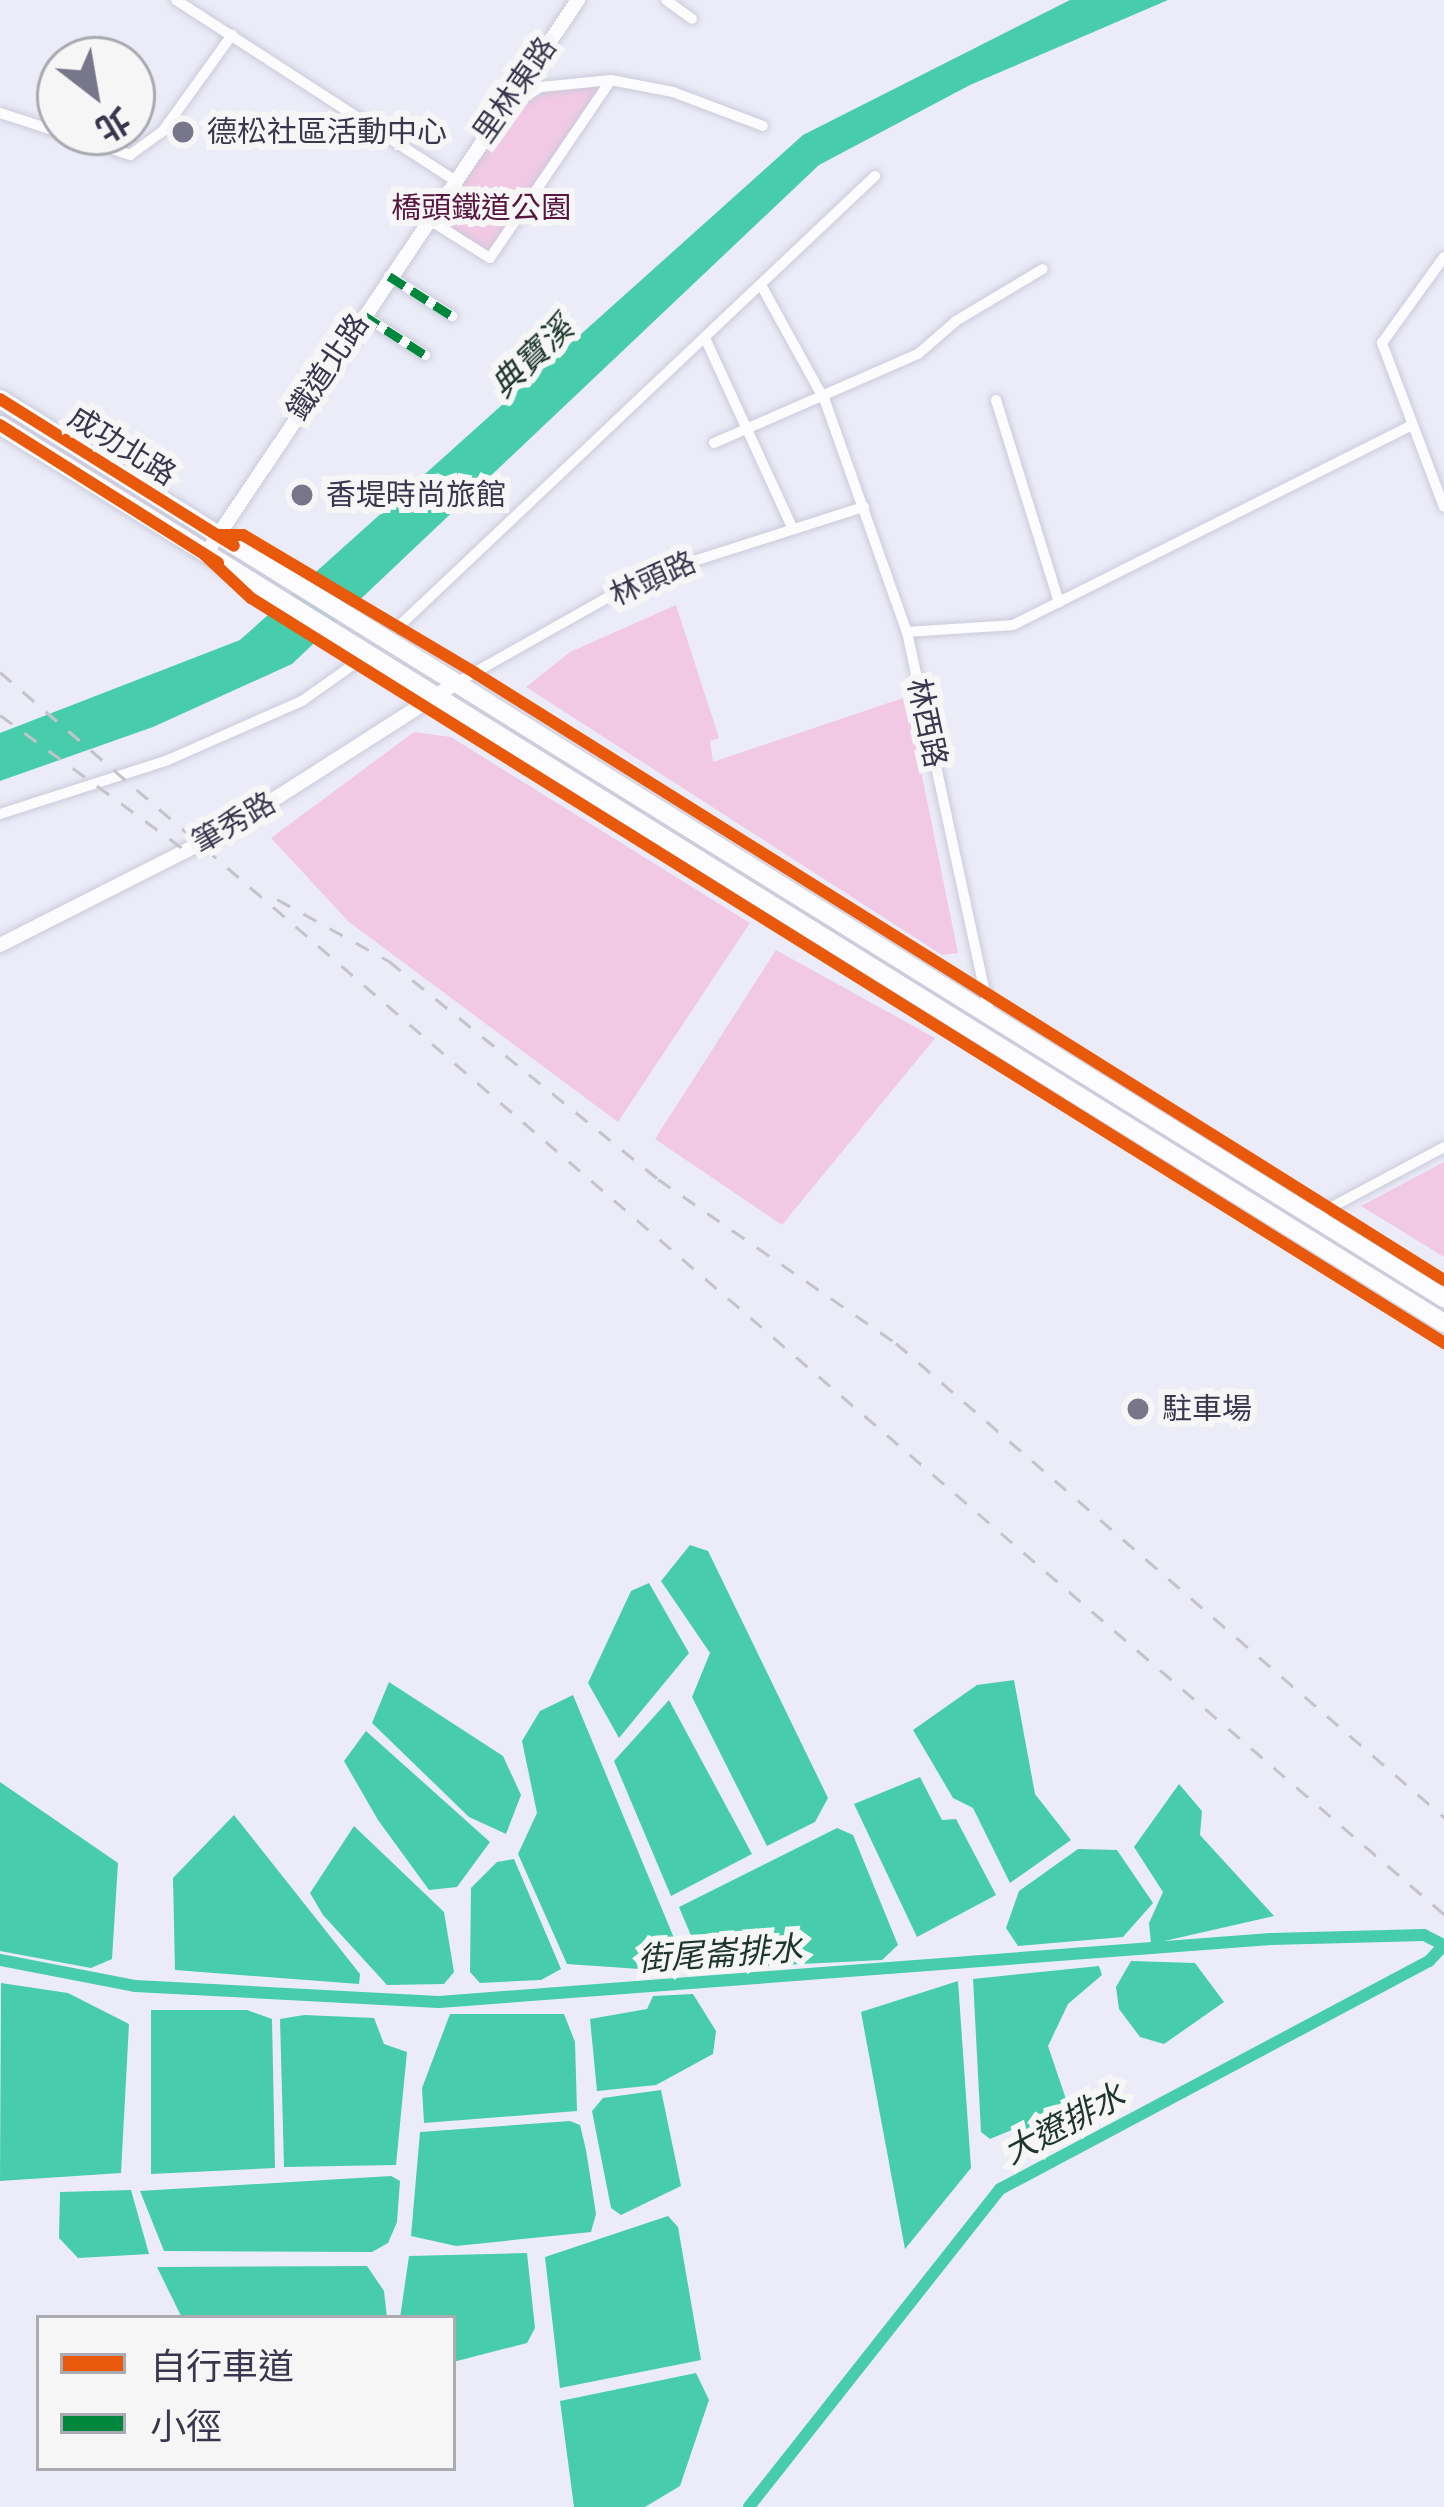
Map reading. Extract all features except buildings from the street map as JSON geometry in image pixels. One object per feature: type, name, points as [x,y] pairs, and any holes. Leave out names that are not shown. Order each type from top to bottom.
[{"type":"main road","name":"成功北路","points":[[0,398],[457,683]]},
{"type":"main road","name":"成功北路","points":[[0,425],[359,656]]},
{"type":"main road","points":[[359,656],[433,693],[980,1034],[1315,1216],[1444,1298]]},
{"type":"main road","points":[[457,683],[1295,1240],[1444,1323]]},
{"type":"street","points":[[176,0],[454,180]]},
{"type":"street","points":[[665,0],[692,19]]},
{"type":"street","name":"里林東路","points":[[454,180],[570,2]]},
{"type":"street","points":[[0,113],[110,151],[145,150],[232,35]]},
{"type":"street","points":[[497,114],[541,87],[611,80],[673,92],[764,126]]},
{"type":"street","points":[[428,219],[490,258],[611,80]]},
{"type":"street","points":[[397,628],[875,176]]},
{"type":"street","name":"鐵道北路","points":[[205,555],[454,180]]},
{"type":"street","points":[[1444,257],[1382,343],[1444,507]]},
{"type":"street","points":[[715,443],[825,401],[918,355],[956,321],[1043,269]]},
{"type":"street","points":[[389,276],[452,316]]},
{"type":"street","name":"林西路","points":[[761,285],[825,401],[908,632],[980,1034]]},
{"type":"street","points":[[363,315],[425,356]]},
{"type":"street","points":[[704,338],[791,525]]},
{"type":"street","points":[[996,400],[1059,602]]},
{"type":"street","points":[[908,632],[1012,625],[1412,425]]},
{"type":"street","name":"林頭路","points":[[457,683],[644,578],[791,525],[864,507]]},
{"type":"street","points":[[0,814],[168,760],[302,701],[359,656]]},
{"type":"street","name":"筆秀路","points":[[0,945],[223,832],[433,693],[457,683]]},
{"type":"street","points":[[1295,1240],[1315,1216],[1444,1147]]},
{"type":"green space","name":"橋頭鐵道公園","points":[[604,86],[488,253],[434,217],[509,114],[544,92]]},
{"type":"green space","points":[[676,605],[719,738],[710,741],[713,762],[906,697],[958,953],[942,955],[526,687],[570,652]]},
{"type":"green space","points":[[414,732],[451,737],[750,923],[618,1122],[349,922],[271,838]]},
{"type":"green space","points":[[776,950],[935,1038],[782,1225],[655,1139]]},
{"type":"green space","points":[[1444,1162],[1444,1257],[1361,1206]]},
{"type":"water","points":[[1070,0],[1168,0],[970,85],[819,165],[292,664],[153,727],[0,781],[0,733],[240,640],[803,135]]},
{"type":"water","points":[[690,1545],[708,1551],[828,1798],[815,1822],[767,1846],[692,1697],[710,1653],[661,1581]]},
{"type":"water","points":[[649,1583],[689,1653],[619,1738],[588,1683],[631,1591]]},
{"type":"water","points":[[1014,1680],[1035,1794],[1071,1840],[1010,1883],[973,1808],[953,1798],[913,1730],[977,1685]]},
{"type":"water","points":[[389,1682],[503,1756],[521,1795],[506,1834],[469,1817],[372,1723]]},
{"type":"water","points":[[573,1695],[679,1950],[669,1971],[567,1964],[518,1854],[537,1813],[522,1741],[540,1711]]},
{"type":"water","points":[[669,1700],[752,1854],[671,1896],[614,1761]]},
{"type":"water","points":[[366,1731],[490,1842],[457,1887],[429,1890],[378,1820],[344,1761]]},
{"type":"water","points":[[920,1777],[942,1820],[956,1819],[996,1895],[917,1937],[854,1804]]},
{"type":"water","points":[[0,1782],[118,1863],[112,1959],[91,1968],[0,1951]]},
{"type":"water","points":[[1179,1784],[1202,1811],[1200,1835],[1274,1916],[1151,1944],[1149,1923],[1163,1892],[1134,1847]]},
{"type":"water","points":[[234,1815],[360,1974],[359,1984],[175,1970],[173,1878]]},
{"type":"water","points":[[354,1826],[444,1912],[454,1972],[444,1984],[387,1985],[323,1915],[310,1893]]},
{"type":"water","points":[[837,1828],[853,1835],[898,1945],[882,1960],[705,1969],[679,1907]]},
{"type":"water","points":[[1078,1849],[1117,1850],[1153,1903],[1123,1937],[1018,1946],[1006,1928],[1019,1891]]},
{"type":"water","points":[[514,1859],[561,1969],[541,1980],[480,1983],[470,1972],[471,1888],[497,1862]]},
{"type":"water","points":[[1131,1961],[1195,1963],[1224,2002],[1164,2044],[1140,2037],[1119,2009],[1116,1987]]},
{"type":"water","points":[[1099,1966],[1102,1975],[1068,2004],[1048,2046],[1069,2108],[1034,2132],[1014,2129],[990,2139],[981,2132],[973,1979]]},
{"type":"water","points":[[958,1981],[971,2168],[905,2249],[861,2012]]},
{"type":"water","points":[[1,1983],[68,1993],[129,2024],[121,2173],[0,2181]]},
{"type":"water","points":[[693,1994],[716,2031],[713,2054],[656,2085],[597,2091],[590,2019],[647,2009],[653,1996]]},
{"type":"water","points":[[151,2010],[247,2010],[272,2019],[275,2168],[151,2174]]},
{"type":"water","points":[[450,2014],[564,2014],[575,2042],[577,2111],[424,2123],[422,2088]]},
{"type":"water","points":[[304,2015],[374,2018],[384,2044],[407,2052],[396,2165],[284,2167],[280,2019]]},
{"type":"water","points":[[661,2090],[681,2186],[621,2215],[611,2208],[592,2111],[603,2098]]},
{"type":"water","points":[[570,2121],[580,2125],[586,2150],[596,2214],[591,2232],[456,2246],[411,2236],[420,2132]]},
{"type":"water","points":[[391,2176],[400,2181],[397,2222],[388,2243],[372,2252],[164,2251],[140,2191]]},
{"type":"water","points":[[131,2190],[149,2254],[78,2258],[59,2238],[60,2192]]},
{"type":"water","points":[[668,2216],[678,2227],[701,2360],[560,2388],[545,2257]]},
{"type":"water","points":[[527,2253],[535,2328],[527,2343],[456,2361],[456,2315],[400,2315],[409,2256]]},
{"type":"water","points":[[367,2266],[384,2291],[387,2315],[181,2315],[157,2267]]},
{"type":"water","points":[[696,2373],[709,2400],[680,2486],[645,2507],[574,2507],[560,2401]]},
{"type":"waterway","name":"街尾崙排水","points":[[0,1960],[135,1986],[439,2002],[1271,1939],[1424,1935],[1444,1945],[1429,1961],[1000,2189],[749,2507]]},
{"type":"railway","points":[[0,672],[1444,1914]]},
{"type":"railway","points":[[0,715],[192,855]]},
{"type":"railway","points":[[277,899],[389,961],[658,1179],[896,1343],[1444,1817]]},
{"type":"marked path","points":[[389,276],[452,316]]},
{"type":"marked path","points":[[363,315],[425,355]]},
{"type":"cycle path","points":[[0,399],[234,546]]},
{"type":"cycle path","points":[[0,425],[218,563]]},
{"type":"cycle path","points":[[217,535],[243,535],[475,673],[1444,1280]]},
{"type":"cycle path","points":[[205,555],[251,598],[1444,1343]]},
{"type":"place","name":"德松社區活動中心","points":[[183,132]]},
{"type":"place","name":"香堤時尚旅館","points":[[302,495]]},
{"type":"place","name":"駐車場","points":[[1138,1409]]},
{"type":"water label","name":"典寶溪","points":[[532,357]]},
{"type":"water label","name":"大遼排水","points":[[1064,2124]]}]
